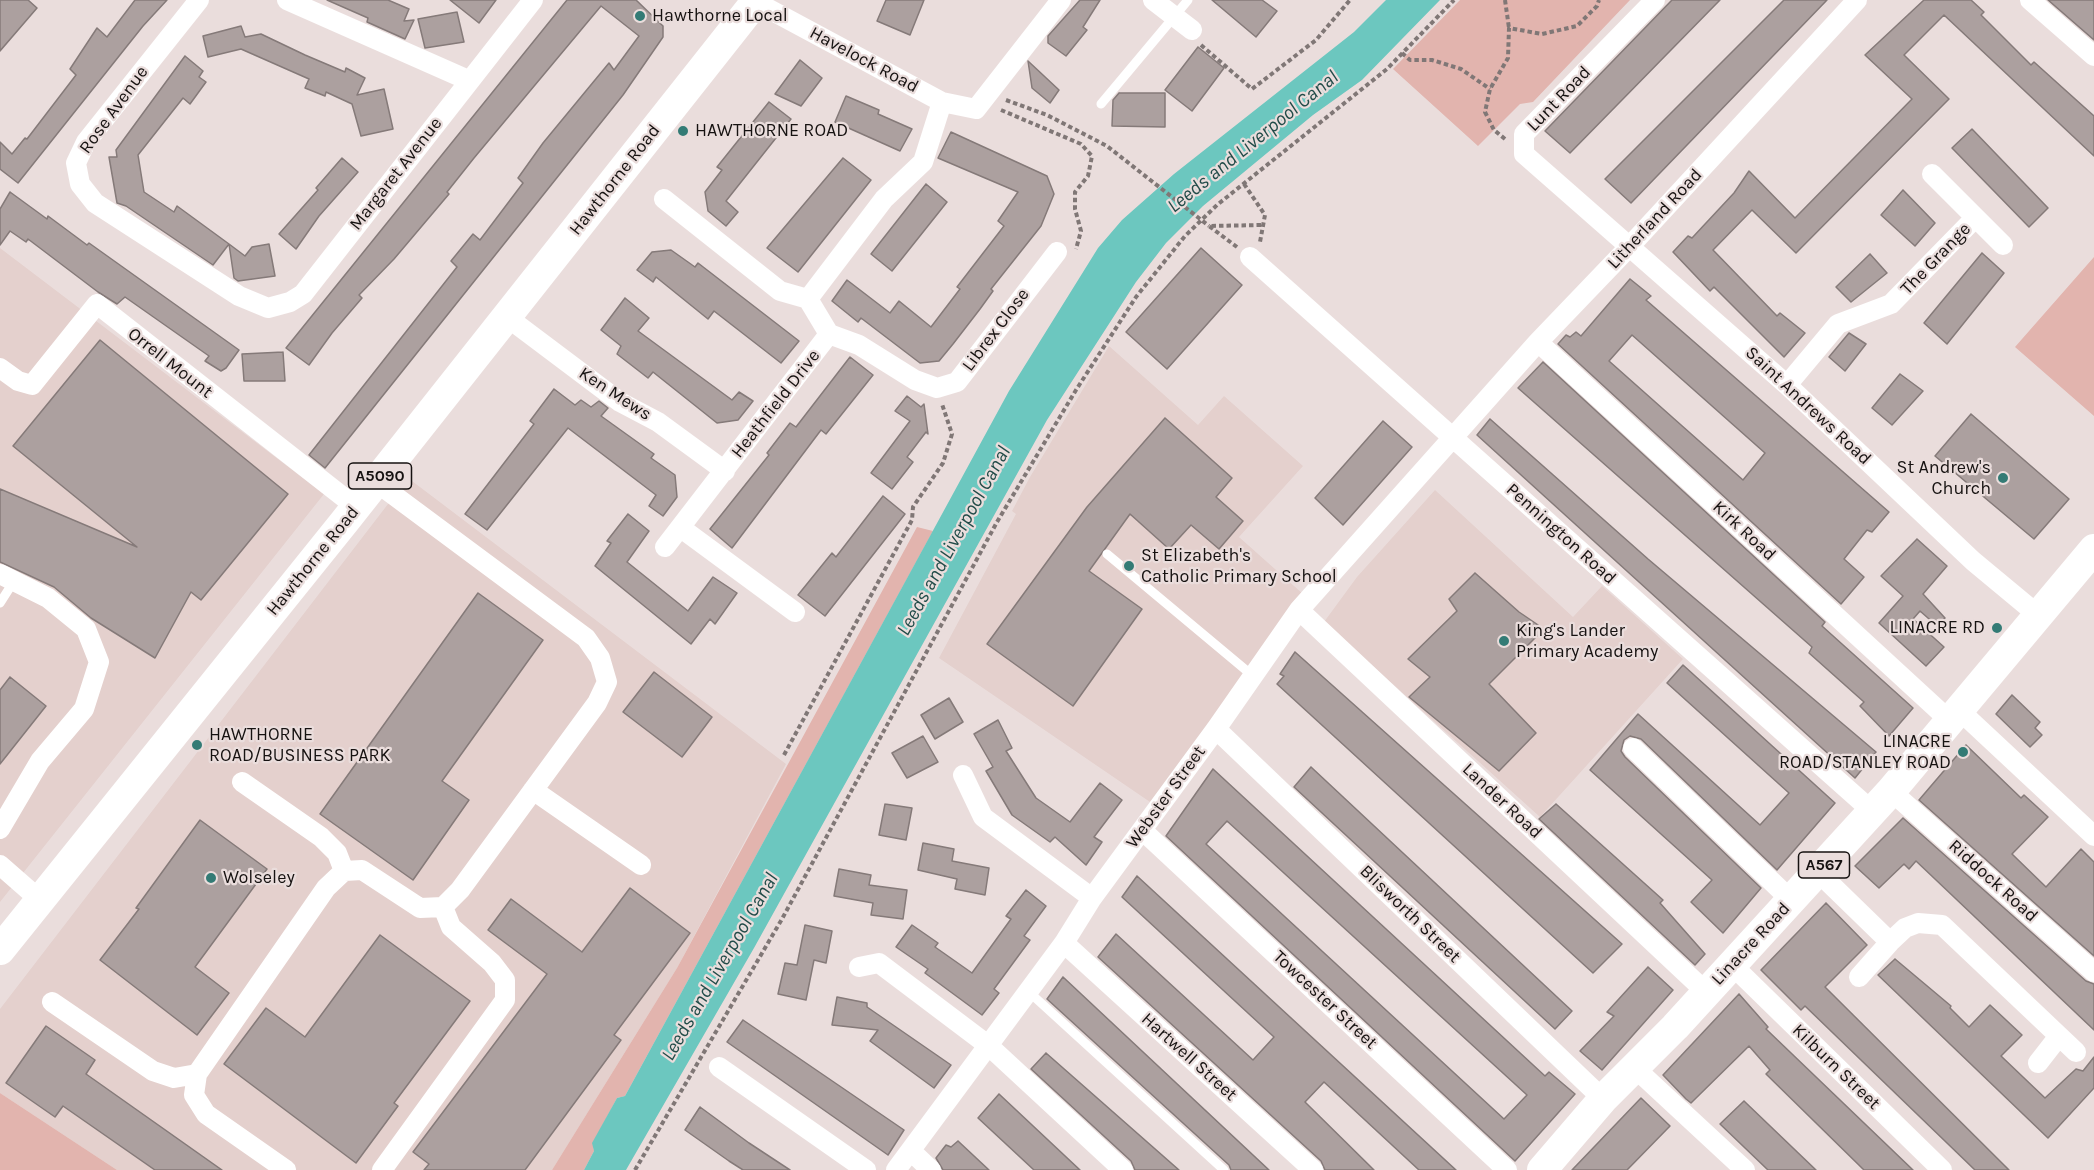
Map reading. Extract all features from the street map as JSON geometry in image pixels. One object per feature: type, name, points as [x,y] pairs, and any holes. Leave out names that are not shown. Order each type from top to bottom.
[{"type":"main road","name":"Hawthorne Road","points":[[0,950],[376,482],[755,1]]},
{"type":"main road","name":"Linacre Road","points":[[1545,1169],[1603,1099],[1635,1069],[1882,801],[2094,549]]},
{"type":"street","name":"Rose Avenue","points":[[199,0],[86,142],[76,163],[80,184],[95,203],[239,296]]},
{"type":"street","points":[[287,0],[468,80]]},
{"type":"street","name":"Margaret Avenue","points":[[239,296],[268,308],[290,302],[303,294],[468,80],[533,0]]},
{"type":"street","points":[[982,102],[1061,0]]},
{"type":"street","points":[[1153,0],[1192,30]]},
{"type":"street","name":"Lunt Road","points":[[1630,246],[1524,154],[1524,134],[1655,0]]},
{"type":"street","points":[[2030,0],[2094,56]]},
{"type":"street","name":"Havelock Road","points":[[755,1],[942,102],[982,102]]},
{"type":"street","name":"Litherland Road","points":[[1454,437],[1538,342],[1630,246],[1853,2]]},
{"type":"street","points":[[664,199],[780,291],[808,299],[884,199],[924,162],[942,102]]},
{"type":"street","name":"The Grange","points":[[1932,174],[2003,246]]},
{"type":"street","name":"The Grange","points":[[1786,385],[1838,324],[1891,304],[1975,218]]},
{"type":"street","name":"Saint Andrews Road","points":[[1630,246],[1786,385],[1973,561],[2038,615]]},
{"type":"street","name":"Librex Close","points":[[937,388],[957,382],[1066,251]]},
{"type":"street","name":"Pennington Road","points":[[1250,256],[1454,437],[1882,801]]},
{"type":"street","name":"Heathfield Drive","points":[[665,547],[829,334],[808,299]]},
{"type":"street","name":"Orrell Mount","points":[[0,368],[18,381],[32,385],[97,304],[356,507]]},
{"type":"street","name":"Ken Mews","points":[[507,317],[620,402],[657,422],[725,471]]},
{"type":"street","points":[[829,334],[859,345],[915,380],[937,388]]},
{"type":"street","name":"Kirk Road","points":[[1538,342],[1954,715],[2094,836]]},
{"type":"street","name":"Webster Street","points":[[896,1170],[912,1152],[1029,992],[1092,898],[1216,729],[1299,610],[1454,437]]},
{"type":"street","points":[[286,1170],[206,1114],[194,1095],[197,1074],[326,888],[344,871],[362,870],[420,908],[442,907],[460,890],[597,703],[607,682],[600,658],[586,638],[376,482]]},
{"type":"street","points":[[681,528],[795,612]]},
{"type":"street","points":[[0,830],[40,761],[84,709],[99,662],[86,629],[48,598],[7,578]]},
{"type":"street","name":"Lander Road","points":[[1299,610],[1706,992]]},
{"type":"street","name":"Blisworth Street","points":[[1216,729],[1603,1099]]},
{"type":"street","points":[[1633,748],[1792,901]]},
{"type":"street","points":[[963,775],[983,817],[1092,898]]},
{"type":"street","points":[[242,782],[321,837],[337,853],[344,871]]},
{"type":"street","points":[[533,790],[641,865]]},
{"type":"street","name":"Riddock Road","points":[[1882,801],[2094,972]]},
{"type":"street","name":"Towcester Street","points":[[1142,830],[1507,1170]]},
{"type":"street","points":[[0,865],[40,900]]},
{"type":"street","points":[[1818,872],[1890,942]]},
{"type":"street","points":[[382,1170],[505,1000],[505,980],[492,963],[451,927],[442,907]]},
{"type":"street","points":[[1859,977],[1905,928],[1918,923],[1942,925],[2076,1052]]},
{"type":"street","name":"Hartwell Street","points":[[1064,943],[1313,1170]]},
{"type":"street","points":[[860,967],[879,963],[989,1046],[1123,1170]]},
{"type":"street","name":"Kilburn Street","points":[[1731,964],[1942,1170]]},
{"type":"street","points":[[52,1002],[153,1071],[174,1078],[197,1074]]},
{"type":"street","points":[[2038,1063],[2059,1036]]},
{"type":"street","points":[[719,1067],[866,1170]]},
{"type":"street","points":[[1635,1069],[1745,1170]]},
{"type":"street","points":[[912,1152],[931,1170]]},
{"type":"lane","points":[[1101,104],[1188,0]]},
{"type":"lane","points":[[1107,554],[1253,676]]},
{"type":"lane","points":[[0,603],[7,578]]},
{"type":"lane","points":[[1029,992],[1224,1170]]},
{"type":"path","points":[[1192,30],[1196,40],[1252,89],[1316,40],[1350,0]]},
{"type":"path","points":[[635,1170],[782,919],[997,522],[1076,390],[1136,297],[1185,236],[1244,184],[1353,97],[1402,53],[1454,0]]},
{"type":"path","points":[[1505,0],[1509,28],[1508,58],[1490,89],[1485,112],[1494,130],[1524,154]]},
{"type":"path","points":[[1509,28],[1542,34],[1577,26],[1597,6],[1599,0]]},
{"type":"path","points":[[1402,53],[1410,60],[1432,60],[1461,69],[1490,89]]},
{"type":"path","points":[[982,102],[1047,115],[1107,146],[1250,256],[1259,248],[1265,215],[1244,184]]},
{"type":"path","points":[[982,102],[1081,144],[1092,156],[1088,176],[1075,192],[1075,209],[1081,231],[1066,251]]},
{"type":"path","points":[[1209,226],[1263,225]]},
{"type":"path","points":[[784,755],[912,520],[912,507],[943,463],[952,434],[937,388]]},
{"type":"shaded area","points":[[1460,0],[1630,0],[1533,102],[1520,104],[1478,146],[1393,69]]},
{"type":"shaded area","points":[[0,248],[324,494],[0,902]]},
{"type":"shaded area","points":[[2094,257],[2094,416],[2015,347]]},
{"type":"shaded area","name":"St Elizabeth's Catholic Primary School","points":[[1109,346],[1198,425],[1224,396],[1303,466],[1239,537],[1303,594],[1153,804],[939,658],[1016,514],[1012,511],[1030,477]]},
{"type":"shaded area","points":[[408,478],[786,764],[677,968],[552,1170],[117,1170],[0,1093],[0,1009]]},
{"type":"shaded area","name":"King's Lander Primary Academy","points":[[1435,490],[1573,617],[1602,586],[1683,659],[1540,817],[1324,622],[1357,577]]},
{"type":"shaded area","points":[[917,527],[933,531],[625,1096],[617,1098],[593,1143],[594,1151],[584,1170],[552,1170],[677,968]]},
{"type":"shaded area","points":[[0,1093],[117,1170],[0,1170]]},
{"type":"water","name":"Leeds and Liverpool Canal","points":[[1386,0],[1440,0],[1362,80],[1313,115],[1203,206],[1166,243],[1136,282],[1047,420],[754,948],[626,1170],[584,1170],[594,1151],[592,1143],[617,1098],[625,1096],[1009,391],[1098,248],[1122,220],[1174,174],[1354,32]]},
{"type":"building","points":[[0,0],[28,0],[37,8],[0,51]]},
{"type":"building","points":[[135,0],[167,0],[143,26],[18,183],[0,169],[0,142],[12,154],[25,138],[27,139],[76,75],[70,69],[97,28],[107,37]]},
{"type":"building","points":[[327,0],[388,0],[409,9],[404,21],[414,20],[405,39],[367,22],[368,18]]},
{"type":"building","points":[[450,0],[496,0],[479,23]]},
{"type":"building","points":[[567,0],[636,0],[663,26],[663,37],[623,95],[325,468],[309,455],[457,267],[451,261],[473,234],[480,240],[523,183],[518,178],[543,143],[609,63],[614,70],[639,36],[601,6],[474,158],[447,192],[449,194],[394,259],[359,295],[362,298],[332,333],[309,365],[286,348]]},
{"type":"building","points":[[886,0],[924,0],[910,35],[877,21]]},
{"type":"building","points":[[1080,0],[1100,0],[1083,27],[1087,30],[1066,56],[1048,43],[1048,36]]},
{"type":"building","points":[[1212,0],[1262,0],[1277,11],[1256,37]]},
{"type":"building","points":[[1672,0],[1720,0],[1570,153],[1545,131]]},
{"type":"building","points":[[1784,0],[1827,0],[1631,203],[1605,179]]},
{"type":"building","points":[[1924,0],[1971,0],[1984,12],[1981,15],[2031,65],[2034,62],[2094,116],[2094,156],[1944,15],[1904,55],[1949,99],[1796,253],[1752,210],[1713,250],[1777,316],[1780,313],[1805,333],[1784,357],[1714,287],[1710,291],[1673,252],[1688,236],[1692,238],[1734,193],[1749,171],[1795,218],[1912,99],[1865,55]]},
{"type":"building","points":[[2048,0],[2094,0],[2094,40]]},
{"type":"building","points":[[457,12],[464,42],[425,48],[418,19]]},
{"type":"building","points":[[241,26],[245,37],[261,34],[345,72],[346,68],[365,78],[357,95],[384,89],[393,129],[361,136],[352,104],[326,92],[325,96],[305,88],[309,79],[241,49],[208,57],[203,36]]},
{"type":"building","points":[[1198,47],[1224,68],[1192,111],[1165,90]]},
{"type":"building","points":[[185,56],[203,71],[199,77],[206,82],[190,104],[183,98],[138,155],[144,192],[174,212],[177,206],[229,244],[213,265],[126,206],[117,203],[109,157],[117,157],[116,150]]},
{"type":"building","points":[[800,60],[822,78],[801,106],[775,94]]},
{"type":"building","points":[[1028,61],[1059,90],[1050,103],[1032,88]]},
{"type":"building","points":[[1119,93],[1165,93],[1165,127],[1112,126],[1113,100]]},
{"type":"building","points":[[846,96],[879,110],[878,114],[912,129],[900,151],[835,122]]},
{"type":"building","points":[[769,102],[791,119],[726,201],[738,212],[726,226],[708,211],[705,192],[722,170],[717,167]]},
{"type":"building","points":[[1972,129],[2048,208],[2029,227],[1952,148]]},
{"type":"building","points":[[951,132],[1047,176],[1054,194],[1041,226],[991,289],[993,291],[953,344],[939,361],[920,363],[861,318],[858,322],[832,301],[847,280],[890,313],[899,301],[931,327],[960,289],[957,287],[1004,226],[998,221],[1018,192],[938,158]]},
{"type":"building","points":[[342,158],[358,172],[319,216],[296,249],[279,234],[318,190],[316,188]]},
{"type":"building","points":[[843,158],[871,180],[798,272],[767,248]]},
{"type":"building","points":[[926,184],[947,202],[892,271],[871,254]]},
{"type":"building","points":[[1903,190],[1935,223],[1915,246],[1881,215]]},
{"type":"building","points":[[10,192],[87,245],[89,243],[239,350],[226,368],[221,371],[205,361],[209,356],[125,297],[117,304],[98,292],[28,239],[26,242],[10,231],[0,245],[0,209]]},
{"type":"building","points":[[229,244],[245,256],[252,247],[269,244],[275,276],[238,281],[234,278]]},
{"type":"building","points":[[1201,248],[1242,285],[1167,369],[1126,332]]},
{"type":"building","points":[[671,250],[695,267],[698,263],[799,341],[781,363],[714,311],[708,319],[656,277],[653,282],[637,270],[652,252]]},
{"type":"building","points":[[1982,253],[2004,273],[1947,344],[1924,323]]},
{"type":"building","points":[[1870,254],[1887,273],[1851,302],[1836,287]]},
{"type":"building","points":[[1630,279],[1651,296],[1646,300],[1889,512],[1872,532],[1867,530],[1844,559],[1864,577],[1841,604],[1558,344],[1566,335],[1570,337],[1576,332],[1581,336]],"holes":[[[1632,335],[1765,453],[1743,480],[1609,361]]]},
{"type":"building","points":[[625,298],[649,318],[638,331],[732,400],[739,392],[753,401],[738,420],[717,423],[653,372],[648,378],[617,354],[621,346],[601,330]]},
{"type":"building","points":[[1849,333],[1866,344],[1845,371],[1829,357]]},
{"type":"building","points":[[100,340],[288,494],[201,600],[191,592],[155,658],[91,618],[54,587],[0,562],[0,489],[137,547],[13,446]]},
{"type":"building","points":[[283,352],[285,381],[244,381],[242,354]]},
{"type":"building","points":[[850,357],[873,375],[826,434],[821,430],[732,548],[710,529],[769,455],[767,453],[790,423],[796,427]]},
{"type":"building","points":[[1543,362],[1825,622],[1822,626],[1913,708],[1889,736],[1860,706],[1864,702],[1809,653],[1812,647],[1518,388]]},
{"type":"building","points":[[1900,374],[1923,391],[1892,425],[1872,408]]},
{"type":"building","points":[[554,389],[575,405],[581,400],[591,407],[599,401],[608,408],[601,416],[654,454],[651,458],[675,475],[677,497],[663,516],[649,506],[656,495],[568,428],[487,530],[465,514],[534,424],[530,421]]},
{"type":"building","points":[[907,396],[921,407],[924,404],[928,434],[926,432],[907,457],[913,462],[892,489],[871,473],[910,421],[895,411]]},
{"type":"building","name":"St Andrew's Church","points":[[1971,414],[2069,499],[2034,539],[1935,456]]},
{"type":"building","points":[[1165,418],[1232,478],[1216,497],[1243,521],[1219,549],[1191,525],[1169,549],[1130,514],[1089,571],[1142,609],[1073,706],[987,644],[1087,507]]},
{"type":"building","points":[[1490,419],[1648,559],[1876,752],[1855,778],[1477,435]]},
{"type":"building","points":[[1383,421],[1412,447],[1343,525],[1315,498]]},
{"type":"building","points":[[883,496],[905,514],[825,616],[798,595],[832,553],[836,557]]},
{"type":"building","points":[[628,514],[649,531],[627,562],[688,611],[713,577],[737,593],[715,624],[710,619],[691,644],[595,566],[611,543],[607,541]]},
{"type":"building","points":[[1917,539],[1947,566],[1923,594],[1945,618],[1937,626],[1920,611],[1913,619],[1944,647],[1926,666],[1879,623],[1903,596],[1881,576]]},
{"type":"building","points":[[1475,573],[1519,612],[1544,629],[1489,684],[1536,733],[1499,771],[1409,697],[1430,677],[1408,659],[1457,611],[1449,599]]},
{"type":"building","points":[[478,593],[543,640],[442,781],[469,800],[413,880],[320,814]]},
{"type":"building","points":[[1295,652],[1622,944],[1593,973],[1277,684],[1284,676],[1280,674]]},
{"type":"building","points":[[1683,665],[1835,803],[1777,870],[1641,739],[1630,736],[1624,740],[1621,751],[1625,757],[1761,888],[1723,933],[1691,902],[1712,880],[1590,770],[1638,714],[1760,825],[1789,793],[1667,683]]},
{"type":"building","points":[[654,672],[712,717],[682,757],[623,712]]},
{"type":"building","points":[[10,677],[46,706],[0,764],[0,690]]},
{"type":"building","points":[[2012,695],[2040,722],[2035,728],[2042,735],[2030,747],[1996,714]]},
{"type":"building","points":[[949,698],[963,722],[935,739],[921,715]]},
{"type":"building","points":[[998,720],[1012,748],[1006,751],[1036,798],[1070,822],[1100,783],[1122,800],[1094,837],[1102,842],[1086,865],[1055,837],[1050,842],[1012,815],[986,771],[993,767],[974,734]]},
{"type":"building","points":[[923,736],[938,762],[907,778],[892,753]]},
{"type":"building","points":[[1966,745],[2021,798],[2024,795],[2048,817],[2012,854],[2046,887],[2081,849],[2094,862],[2094,956],[1919,800]]},
{"type":"building","points":[[1311,767],[1572,1011],[1555,1029],[1294,787]]},
{"type":"building","points":[[1213,769],[1545,1076],[1549,1072],[1575,1094],[1515,1161],[1166,836]],"holes":[[[1227,821],[1527,1095],[1504,1119],[1206,844]]]},
{"type":"building","points":[[885,804],[912,808],[906,840],[879,835]]},
{"type":"building","points":[[1556,804],[1663,900],[1660,903],[1705,954],[1695,965],[1539,819]]},
{"type":"building","points":[[1903,818],[2086,981],[2094,984],[2094,1030],[1916,861],[1909,869],[1904,864],[1879,888],[1855,866]]},
{"type":"building","points":[[200,820],[267,869],[195,967],[229,993],[197,1035],[100,960],[139,909],[136,908]]},
{"type":"building","points":[[923,843],[954,849],[952,861],[989,868],[985,895],[955,889],[957,879],[918,870]]},
{"type":"building","points":[[839,869],[871,875],[869,885],[907,890],[903,919],[871,915],[873,903],[834,896]]},
{"type":"building","points":[[1137,876],[1456,1170],[1419,1170],[1324,1082],[1305,1102],[1374,1170],[1325,1170],[1321,1161],[1098,957],[1116,934],[1253,1060],[1274,1037],[1122,897]]},
{"type":"building","points":[[630,888],[690,933],[614,1035],[621,1040],[525,1170],[424,1170],[429,1164],[413,1152],[547,974],[488,930],[511,899],[582,952]]},
{"type":"building","points":[[1026,890],[1046,906],[1024,936],[1030,940],[994,989],[999,993],[982,1015],[925,973],[928,969],[896,947],[912,925],[938,943],[935,947],[972,973],[1011,919],[1006,916]]},
{"type":"building","points":[[1826,903],[1867,945],[1825,987],[2009,1170],[1975,1170],[1805,1006],[1801,1010],[1761,970]]},
{"type":"building","points":[[805,925],[832,931],[826,963],[814,960],[806,1000],[778,994],[785,963],[797,965]]},
{"type":"building","points":[[380,935],[470,1001],[394,1103],[398,1106],[356,1163],[224,1064],[266,1008],[305,1037]]},
{"type":"building","points":[[1895,959],[1951,1006],[1950,1008],[1969,1027],[1990,1005],[2022,1035],[2001,1056],[2045,1098],[2076,1069],[2083,1071],[2094,1057],[2094,1088],[2048,1138],[1878,975]]},
{"type":"building","points":[[1648,967],[1673,990],[1602,1070],[1580,1051],[1614,1016],[1607,1012]]},
{"type":"building","points":[[1063,977],[1269,1170],[1231,1170],[1229,1165],[1047,999]]},
{"type":"building","points":[[1739,994],[1768,1027],[1766,1029],[1913,1170],[1864,1170],[1766,1074],[1770,1070],[1749,1046],[1691,1103],[1686,1099],[1663,1075]]},
{"type":"building","points":[[837,997],[867,1003],[867,1007],[951,1065],[934,1088],[870,1041],[878,1030],[832,1025]]},
{"type":"building","points":[[743,1020],[904,1130],[888,1155],[727,1042]]},
{"type":"building","points":[[46,1026],[95,1060],[86,1074],[222,1170],[155,1170],[63,1106],[55,1117],[6,1083]]},
{"type":"building","points":[[1046,1053],[1179,1170],[1135,1170],[1131,1161],[1031,1069]]},
{"type":"building","points":[[999,1094],[1080,1170],[1034,1170],[978,1118]]},
{"type":"building","points":[[1641,1098],[1670,1126],[1627,1170],[1572,1170]]},
{"type":"building","points":[[1744,1101],[1816,1170],[1768,1170],[1720,1124]]},
{"type":"building","points":[[700,1107],[790,1170],[743,1170],[729,1161],[685,1130]]},
{"type":"building","points":[[958,1141],[989,1170],[943,1170],[936,1158],[946,1145],[951,1147]]},
{"type":"place","name":"Hawthorne Local","points":[[640,16]]},
{"type":"place","name":"HAWTHORNE ROAD","points":[[683,131]]},
{"type":"place","name":"St Andrew's Church","points":[[2003,478]]},
{"type":"place","name":"St Elizabeth's Catholic Primary School","points":[[1129,566]]},
{"type":"place","name":"LINACRE RD","points":[[1997,628]]},
{"type":"place","name":"King's Lander Primary Academy","points":[[1504,641]]},
{"type":"place","name":"HAWTHORNE ROAD/BUSINESS PARK","points":[[197,745]]},
{"type":"place","name":"LINACRE ROAD/STANLEY ROAD","points":[[1963,752]]},
{"type":"place","name":"Wolseley","points":[[211,878]]}]
